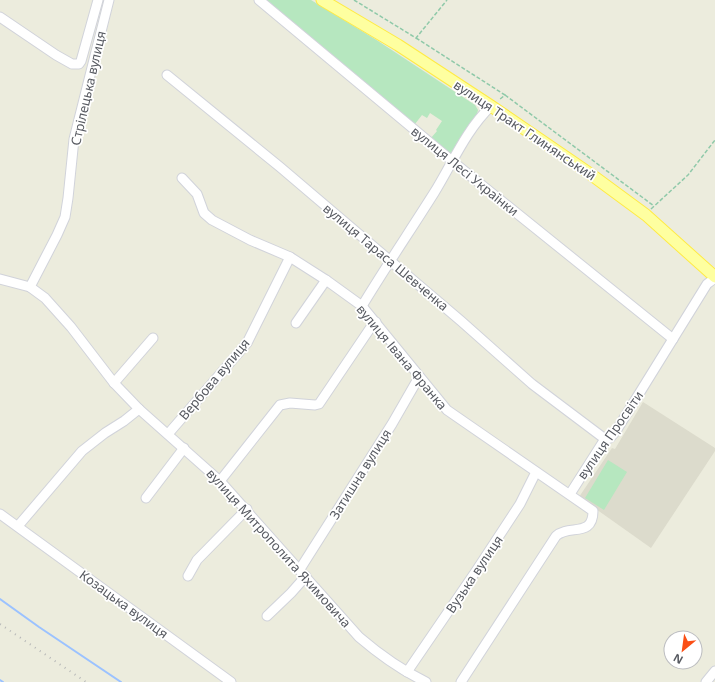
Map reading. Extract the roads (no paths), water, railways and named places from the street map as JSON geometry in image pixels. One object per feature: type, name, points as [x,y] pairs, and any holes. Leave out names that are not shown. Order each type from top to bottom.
[{"type":"main road","name":"вулиця Тракт Глинянський","points":[[322,0],[398,45],[589,173],[646,215],[715,278]]},
{"type":"street","points":[[0,17],[56,55],[72,64],[79,64],[98,0]]},
{"type":"street","name":"Стрілецька вулиця","points":[[30,287],[65,217],[74,139],[109,0]]},
{"type":"street","name":"вулиця Лесі Українки","points":[[259,0],[452,161],[673,338]]},
{"type":"street","name":"вулиця Тараса Шевченка","points":[[168,75],[390,260],[532,384],[605,439]]},
{"type":"street","points":[[362,306],[435,191],[478,119],[491,106]]},
{"type":"street","name":"вулиця Івана Франка","points":[[182,178],[197,194],[204,213],[212,220],[250,240],[290,257],[326,280],[362,306],[447,410],[570,494]]},
{"type":"street","name":"Вербова вулиця","points":[[168,434],[247,343],[290,257]]},
{"type":"street","name":"вулиця Просвіти","points":[[461,682],[497,625],[559,533],[586,527],[592,521],[593,511],[570,494],[605,439],[610,438],[616,431],[707,284],[715,278]]},
{"type":"street","name":"вулиця Митрополита Яхимовича","points":[[0,279],[30,287],[45,298],[114,383],[138,409],[220,481],[247,509],[360,637],[380,655],[426,682]]},
{"type":"street","points":[[296,323],[326,280]]},
{"type":"street","points":[[220,481],[280,406],[290,403],[319,404],[371,327],[376,322]]},
{"type":"street","points":[[114,383],[153,338]]},
{"type":"street","name":"Затишна вулиця","points":[[267,616],[291,593],[419,377]]},
{"type":"street","points":[[18,526],[82,451],[105,432],[124,421],[138,409]]},
{"type":"street","points":[[146,498],[184,448]]},
{"type":"street","name":"Вузька вулиця","points":[[407,672],[520,504],[536,472]]},
{"type":"street","points":[[188,576],[197,560],[247,509]]},
{"type":"street","name":"Козацька вулиця","points":[[0,514],[230,682]]},
{"type":"street","points":[[706,682],[715,671]]},
{"type":"waterway","points":[[0,599],[121,682]]},
{"type":"railway","points":[[0,624],[86,682]]}]
